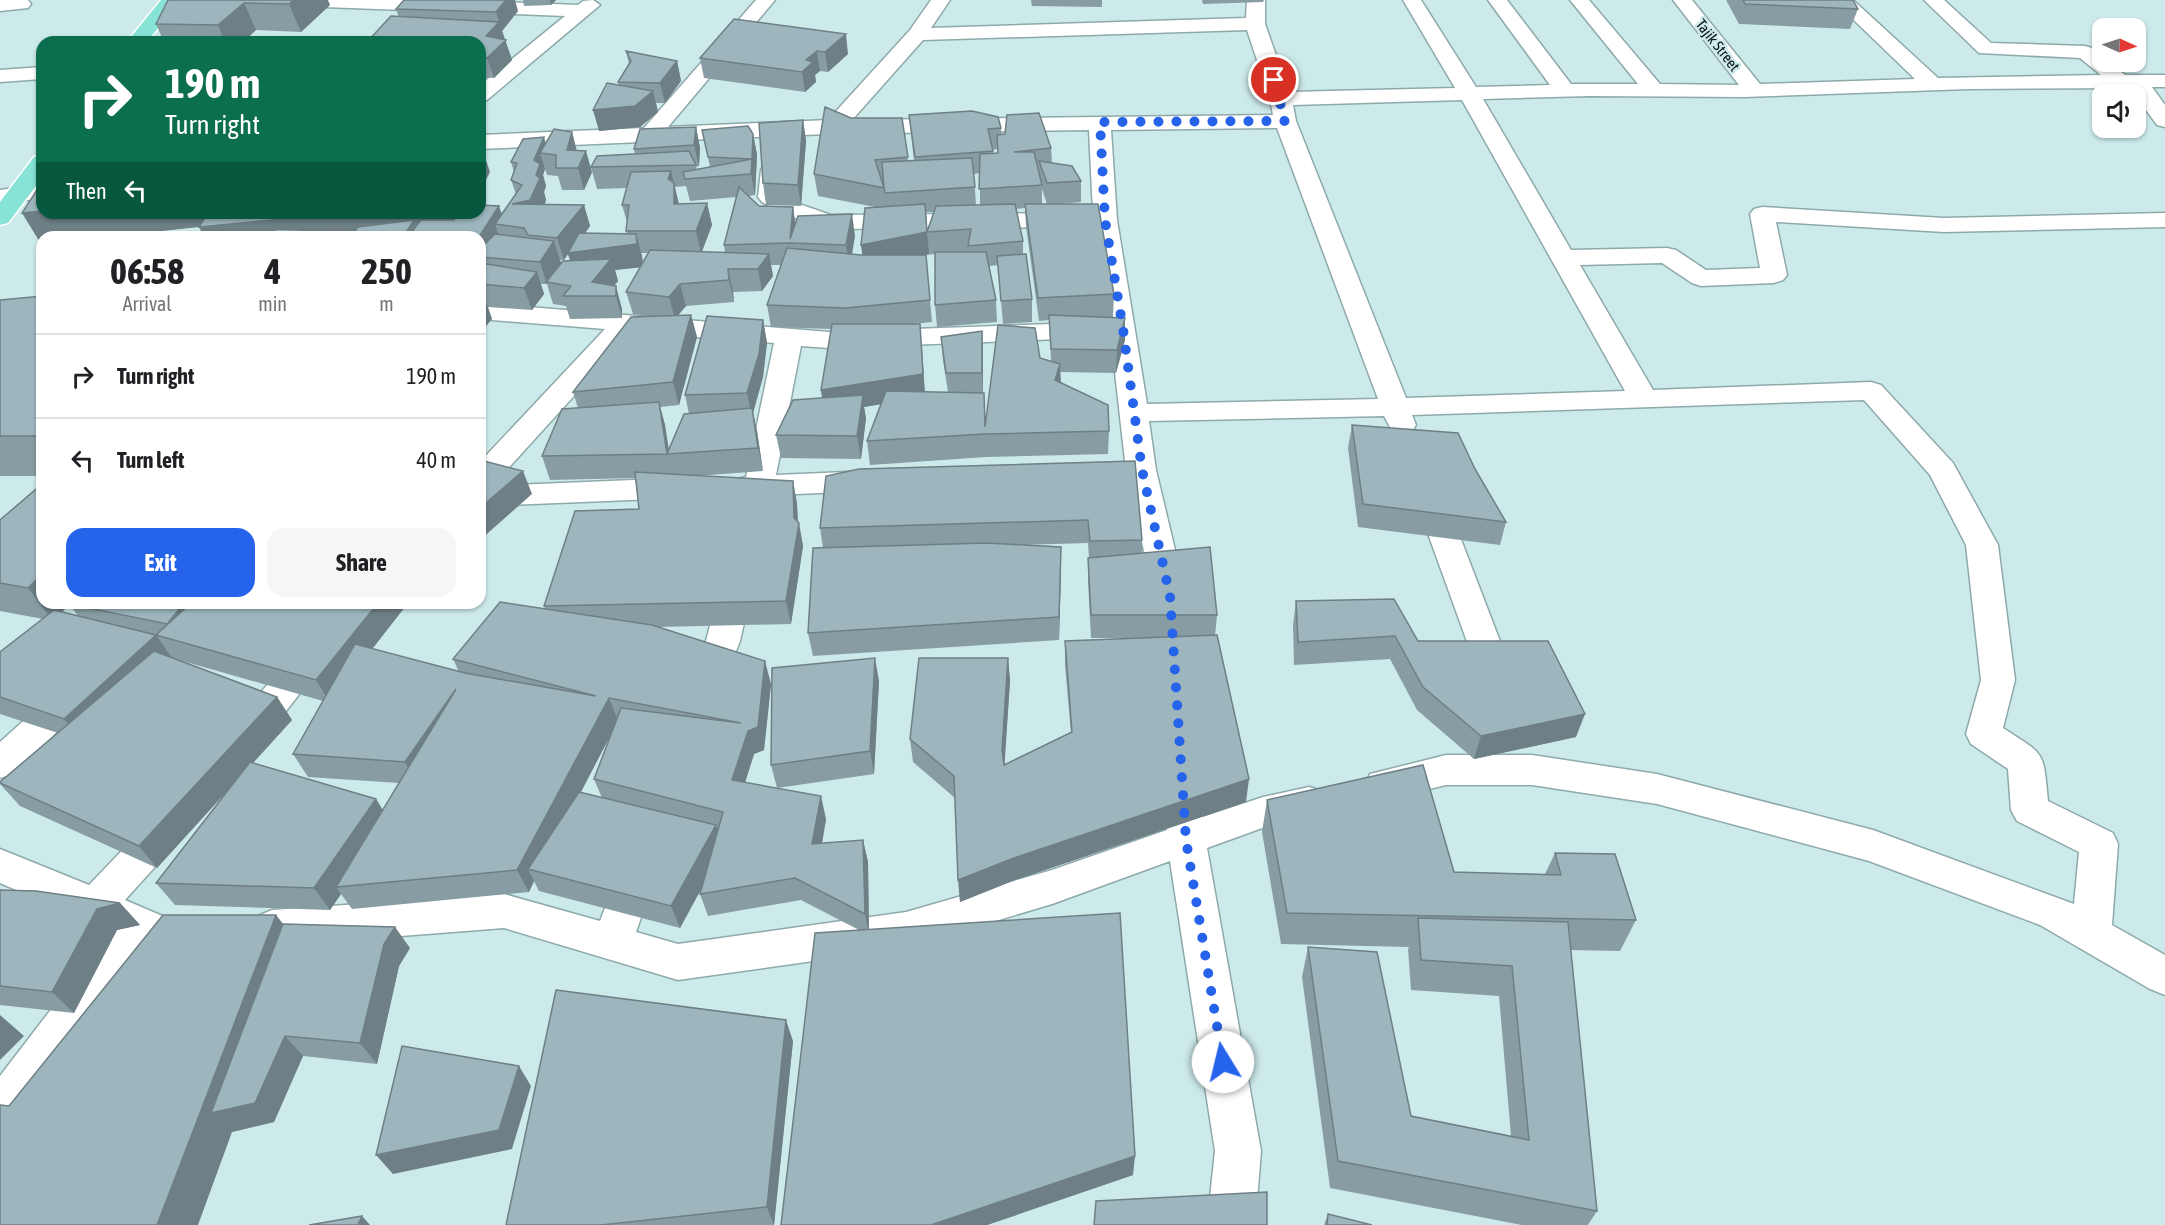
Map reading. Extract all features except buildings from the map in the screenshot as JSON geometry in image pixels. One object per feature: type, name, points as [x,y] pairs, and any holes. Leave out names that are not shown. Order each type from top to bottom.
[{"type":"main road","points":[[142,36],[171,0]]},
{"type":"main road","points":[[0,218],[9,195],[36,168]]},
{"type":"street","points":[[297,0],[589,5]]},
{"type":"street","points":[[651,134],[766,0]]},
{"type":"street","points":[[834,127],[917,34],[941,0]]},
{"type":"street","points":[[1412,0],[1469,93],[1643,397]]},
{"type":"street","points":[[1497,0],[1565,91]]},
{"type":"street","points":[[1579,0],[1654,90]]},
{"type":"street","name":"Tajik Street","points":[[1682,0],[1754,90]]},
{"type":"street","points":[[1842,0],[1934,85]]},
{"type":"street","points":[[1933,0],[1986,49],[2085,52],[2129,82],[2165,120]]},
{"type":"street","points":[[0,5],[21,4]]},
{"type":"street","points":[[490,78],[589,5]]},
{"type":"street","points":[[917,34],[1255,12],[1283,110],[1507,704]]},
{"type":"street","points":[[0,76],[36,73]]},
{"type":"street","points":[[486,142],[834,127],[1100,122],[1283,110],[1469,93],[1754,90],[2165,81]]},
{"type":"street","points":[[1100,122],[1105,220],[1134,413],[1130,470],[1166,576],[1172,620]]},
{"type":"street","points":[[775,129],[770,197],[794,210],[829,222],[1105,220]]},
{"type":"street","points":[[9,195],[36,192]]},
{"type":"street","points":[[1564,258],[1667,255],[1701,278],[1774,275],[1762,214],[1944,225],[2165,220]]},
{"type":"street","points":[[488,309],[829,340],[1123,329]]},
{"type":"street","points":[[486,474],[625,323]]},
{"type":"street","points":[[694,719],[723,641],[760,485],[789,337]]},
{"type":"street","points":[[1134,413],[1871,391],[1942,470],[1982,545],[1998,680],[1984,734],[2026,762],[2030,810],[2099,844],[2091,933]]},
{"type":"street","points":[[486,496],[903,479]]},
{"type":"street","points":[[225,761],[349,609]]},
{"type":"street","points":[[0,764],[96,675]]},
{"type":"street","points":[[0,866],[165,936],[504,911],[678,962],[906,930],[1052,887],[1263,812],[1446,770],[1528,759],[1657,789],[1873,846],[2054,913],[2165,976]]},
{"type":"street","points":[[1183,794],[1186,840],[1238,1151],[1232,1225]]},
{"type":"street","points":[[95,906],[187,806]]},
{"type":"street","points":[[612,942],[649,842]]},
{"type":"street","points":[[0,1112],[140,925]]},
{"type":"route","points":[[1223,1062],[1186,840],[1170,596],[1142,470],[1123,329],[1105,220],[1100,122],[1285,121],[1281,99],[1274,80]]}]
